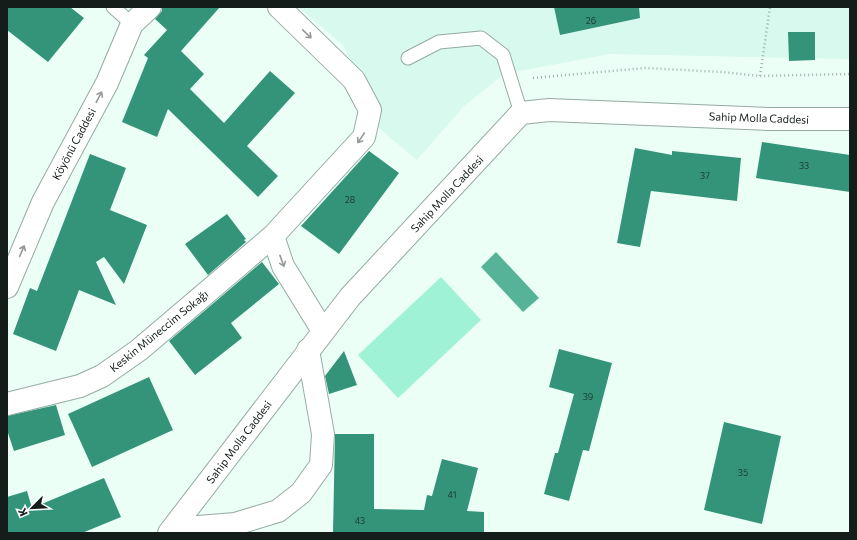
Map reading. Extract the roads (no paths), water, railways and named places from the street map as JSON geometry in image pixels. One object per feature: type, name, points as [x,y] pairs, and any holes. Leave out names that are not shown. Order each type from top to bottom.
[{"type":"street","name":"Köyönü Caddesi","points":[[7,287],[43,202],[107,83],[132,24],[150,7]]},
{"type":"street","name":"Keskin Müneccim Sokağı","points":[[7,404],[80,386],[102,376],[139,350],[273,236],[364,137],[370,110],[354,80],[279,7]]},
{"type":"street","name":"Sahip Molla Caddesi","points":[[172,531],[308,350],[350,298],[521,113],[549,110],[850,120]]},
{"type":"street","points":[[273,236],[283,266],[323,331]]},
{"type":"street","points":[[172,531],[235,524],[278,511],[301,493],[321,465],[323,434],[308,350]]},
{"type":"lane","points":[[113,7],[132,24]]},
{"type":"lane","points":[[408,58],[439,42],[481,38],[503,55],[521,113]]}]
